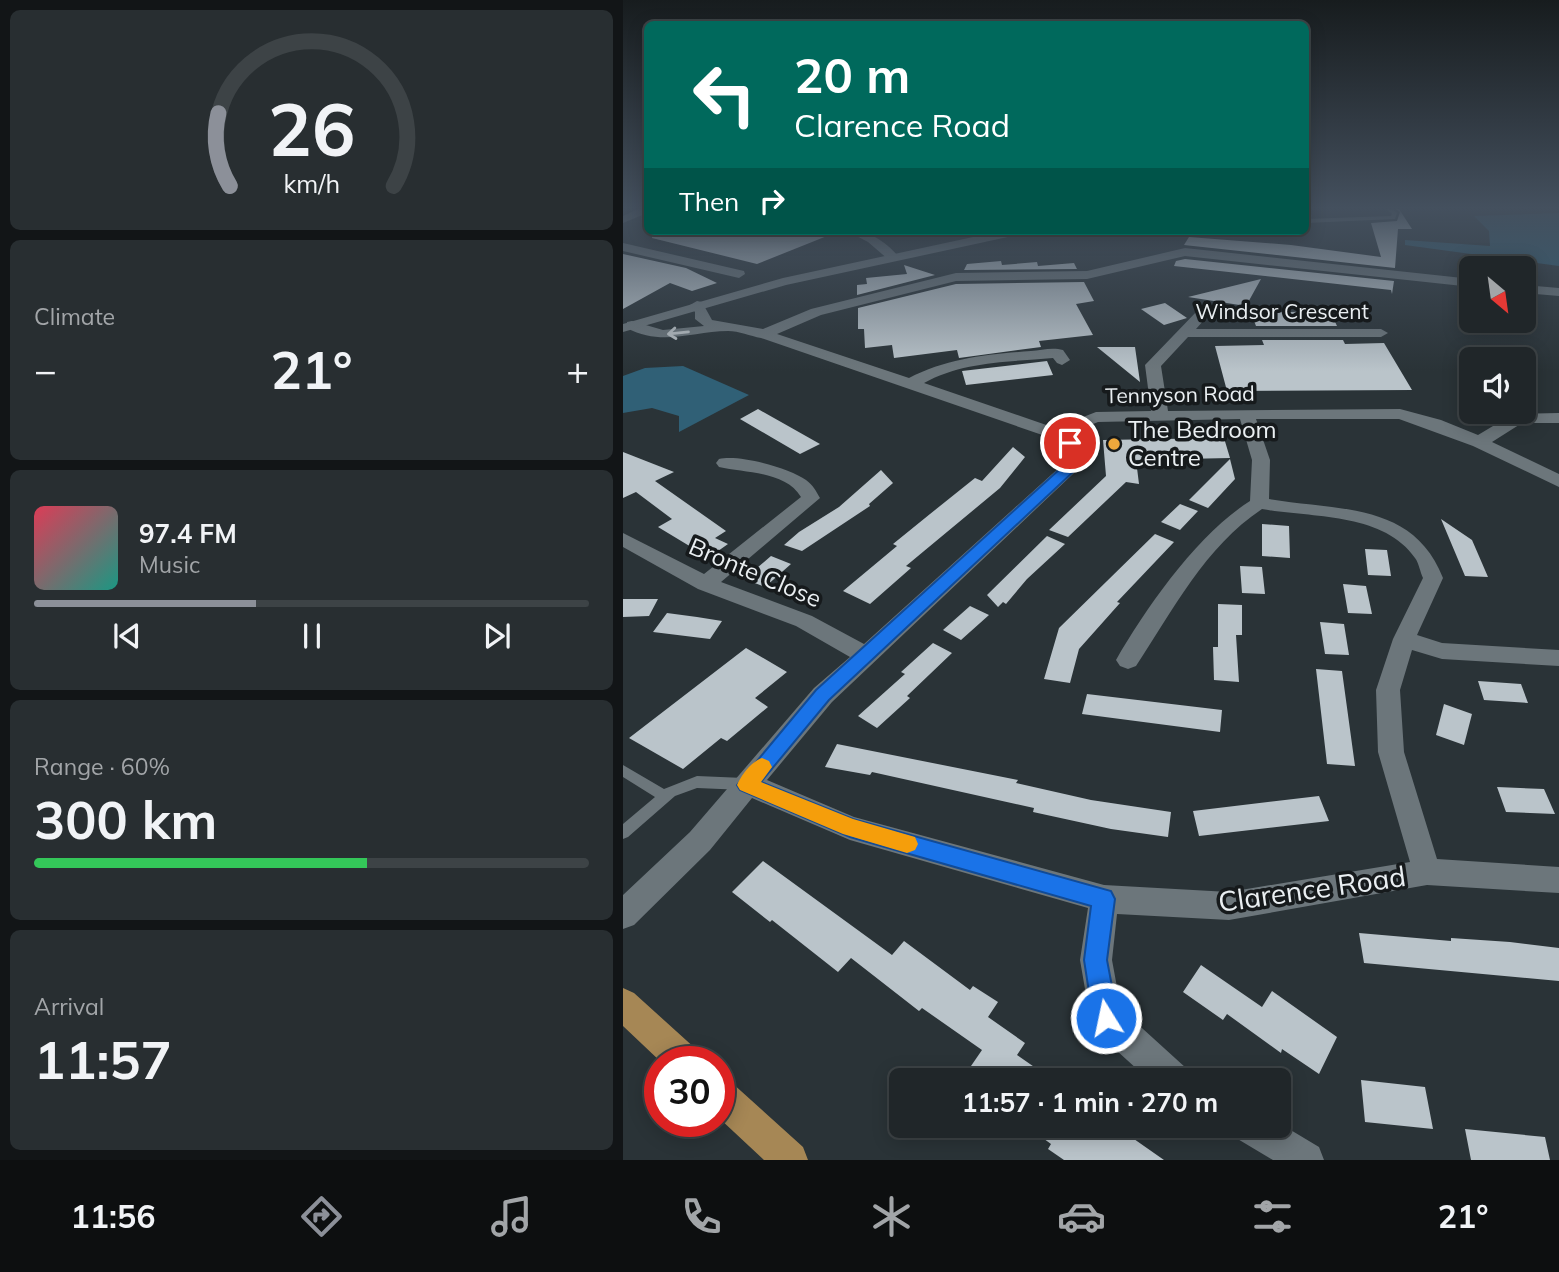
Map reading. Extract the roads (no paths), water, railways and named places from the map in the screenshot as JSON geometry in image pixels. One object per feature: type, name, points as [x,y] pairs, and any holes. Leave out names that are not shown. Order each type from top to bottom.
[{"type":"main road","points":[[623,1004],[668,1046]]},
{"type":"main road","points":[[735,1109],[790,1160]]},
{"type":"street","points":[[692,263],[739,274]]},
{"type":"street","points":[[628,326],[794,279],[865,263]]},
{"type":"street","points":[[764,334],[816,312],[956,277],[1087,275],[1109,272],[1137,263]]},
{"type":"street","points":[[1288,263],[1459,282]]},
{"type":"street","points":[[1537,290],[1559,292]]},
{"type":"street","points":[[697,305],[702,312],[702,320],[725,329]]},
{"type":"street","name":"Windsor Crescent","points":[[1160,414],[1153,365],[1204,312]]},
{"type":"street","points":[[623,915],[700,841],[823,695],[1068,469],[1075,457],[1070,443],[1057,434],[764,334],[725,329],[666,334],[628,326]]},
{"type":"street","name":"Windsor Crescent","points":[[1184,333],[1381,333]]},
{"type":"street","points":[[909,385],[929,372],[952,364],[1059,353],[1062,360]]},
{"type":"street","name":"Tennyson Road","points":[[1057,434],[1096,416],[1247,416],[1321,412],[1400,414],[1435,424],[1479,442],[1559,481]]},
{"type":"street","points":[[1247,416],[1261,460],[1259,503]]},
{"type":"street","points":[[1479,442],[1519,418],[1559,418]]},
{"type":"street","points":[[705,584],[811,498],[809,491],[799,483],[771,471],[725,463]]},
{"type":"street","points":[[1128,660],[1209,543],[1241,512],[1259,503],[1364,517],[1396,532],[1423,554],[1433,578],[1404,639],[1388,690],[1391,752],[1427,872]]},
{"type":"street","name":"Bronte Close","points":[[623,540],[705,584],[804,621],[867,656]]},
{"type":"street","points":[[1404,639],[1442,651],[1559,657]]},
{"type":"street","name":"Clarence Road","points":[[747,785],[850,828],[1104,899],[1229,906],[1427,872],[1559,880]]},
{"type":"street","points":[[1104,899],[1096,960],[1106,1018],[1161,1068]]},
{"type":"street","points":[[1270,1138],[1306,1160]]},
{"type":"lane","points":[[623,770],[664,796]]},
{"type":"lane","points":[[623,833],[664,796],[697,782],[747,785]]},
{"type":"place","name":"The Bedroom Centre","points":[[1114,444]]}]
